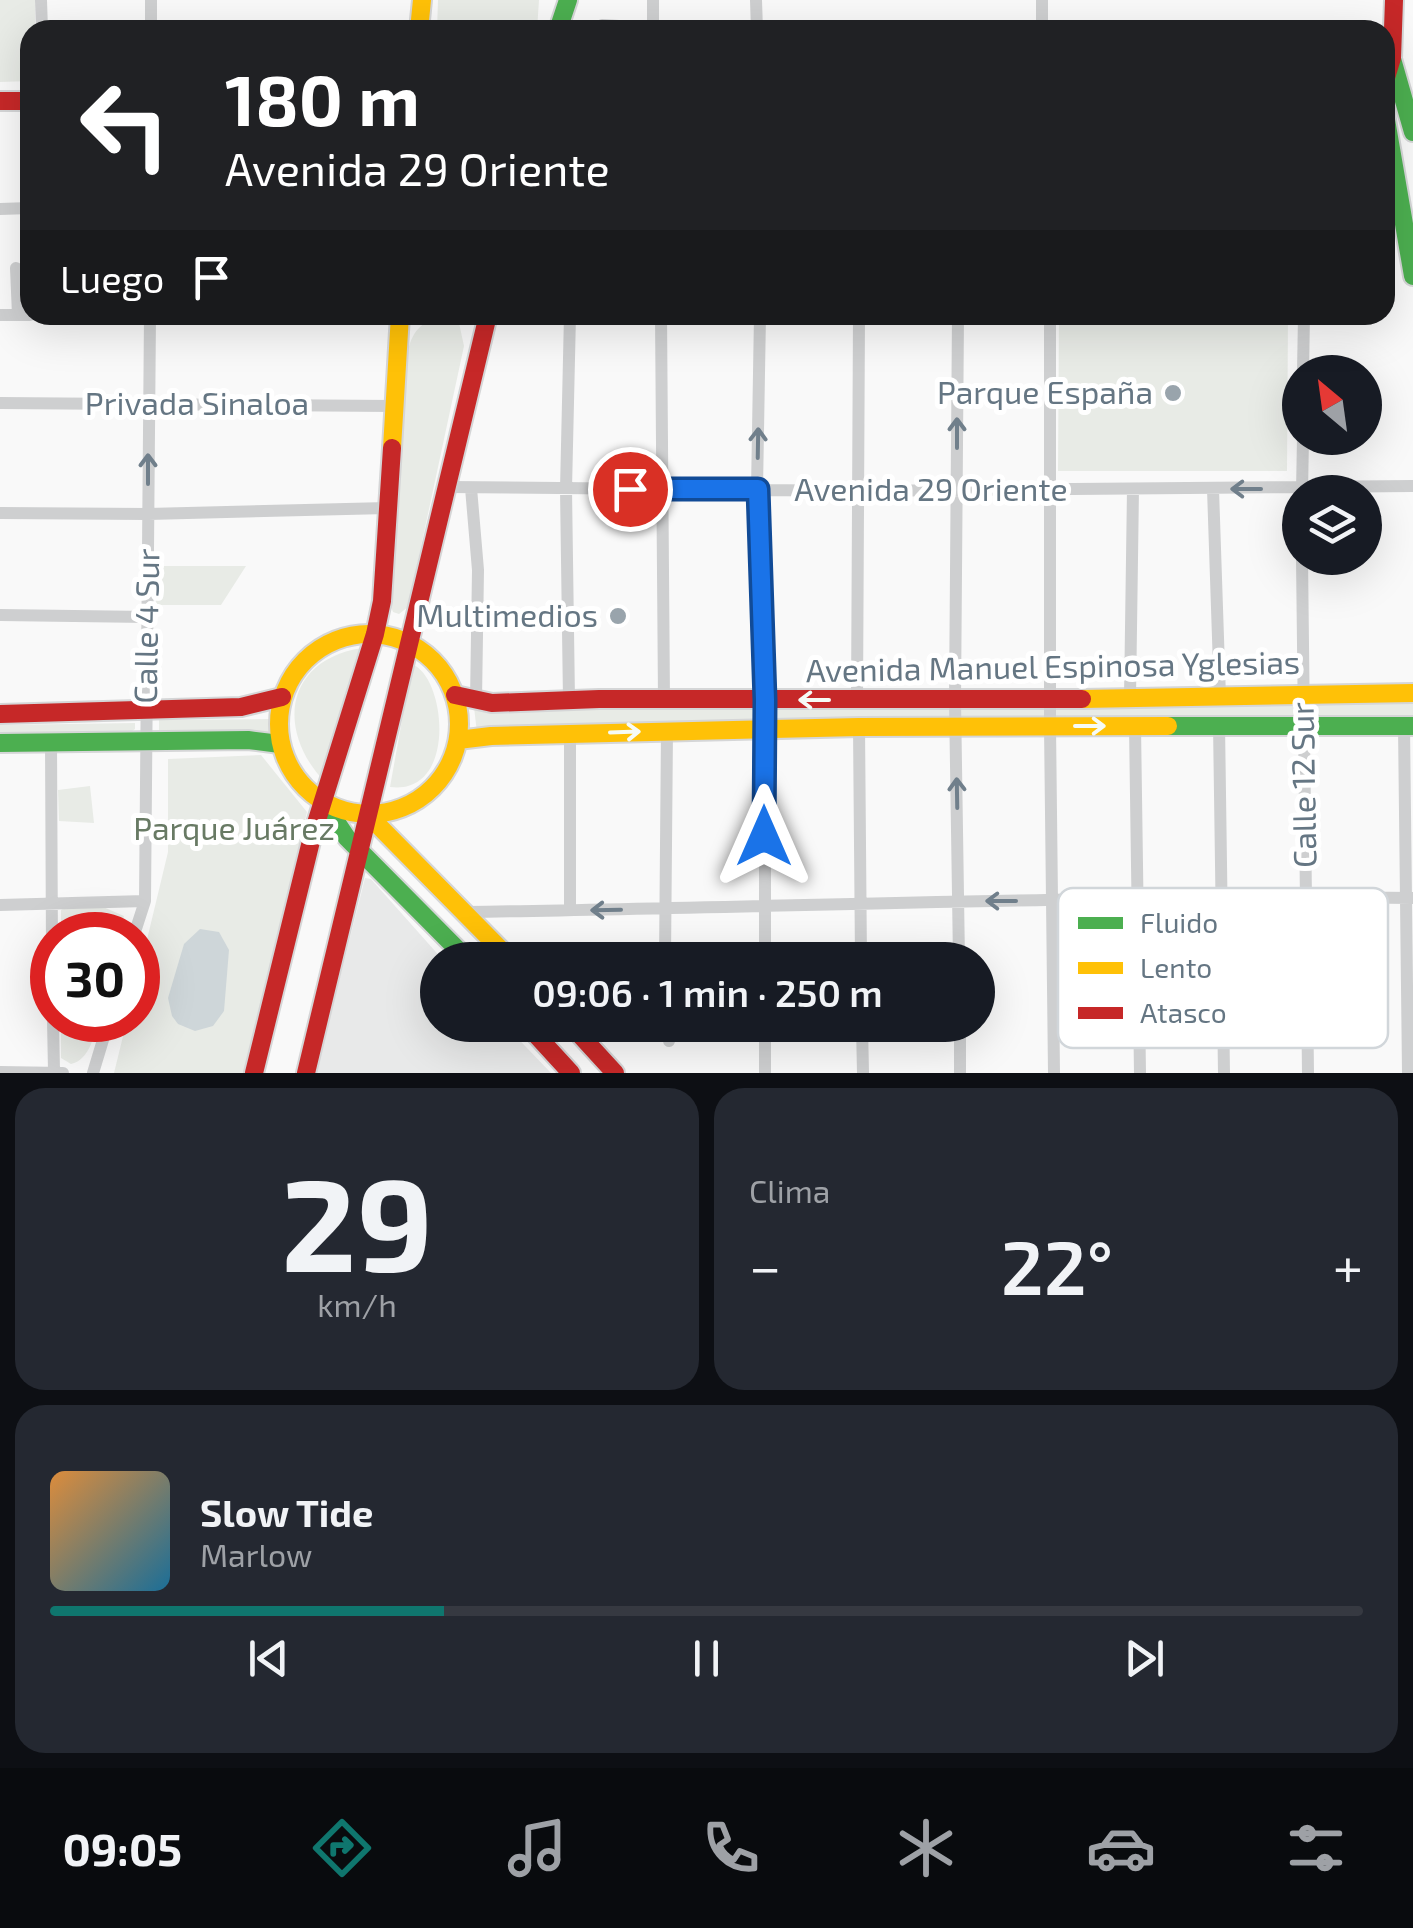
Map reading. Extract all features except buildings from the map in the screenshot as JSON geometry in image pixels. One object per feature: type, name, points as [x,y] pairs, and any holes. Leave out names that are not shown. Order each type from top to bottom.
[{"type":"main road","points":[[1396,86],[1413,132]]},
{"type":"main road","points":[[1395,172],[1413,276]]},
{"type":"main road","points":[[254,1073],[322,802],[382,600],[399,325]]},
{"type":"main road","points":[[306,1073],[486,325]]},
{"type":"main road","points":[[322,802],[346,812],[368,814],[406,806],[423,796],[448,767],[458,740],[459,717],[454,695],[438,665],[411,644],[375,634],[335,640],[318,649],[290,679],[282,697],[278,720],[280,744],[295,778],[322,802],[334,823],[450,942]]},
{"type":"main road","name":"Avenida Manuel Espinosa Yglesias","points":[[454,695],[492,703],[1051,700],[1413,693]]},
{"type":"main road","points":[[0,714],[254,706],[282,697]]},
{"type":"main road","name":"Avenida Manuel Espinosa Yglesias","points":[[458,740],[570,733],[859,727],[1409,726]]},
{"type":"main road","points":[[0,744],[248,740],[280,744]]},
{"type":"main road","points":[[368,814],[494,942]]},
{"type":"main road","points":[[543,1042],[571,1073]]},
{"type":"main road","points":[[587,1042],[616,1073]]},
{"type":"street","points":[[16,268],[20,292]]},
{"type":"street","name":"Calle 4 Sur","points":[[141,912],[144,901],[150,325]]},
{"type":"street","points":[[569,700],[566,489],[570,325]]},
{"type":"street","points":[[661,325],[664,700]]},
{"type":"street","points":[[760,325],[764,942]]},
{"type":"street","points":[[858,325],[858,700]]},
{"type":"street","points":[[958,325],[955,727],[959,942]]},
{"type":"street","points":[[1050,325],[1054,1073]]},
{"type":"street","points":[[1303,355],[1304,325]]},
{"type":"street","name":"Privada Sinaloa","points":[[0,403],[394,406]]},
{"type":"street","name":"Avenida 29 Oriente","points":[[1382,487],[1413,486]]},
{"type":"street","name":"Avenida 29 Oriente","points":[[448,487],[1282,490]]},
{"type":"street","points":[[470,488],[478,570],[476,700]]},
{"type":"street","points":[[1130,698],[1133,489]]},
{"type":"street","points":[[1213,489],[1220,696]]},
{"type":"street","points":[[0,513],[387,508]]},
{"type":"street","name":"Calle 12 Sur","points":[[1302,575],[1305,888]]},
{"type":"street","points":[[0,614],[148,616]]},
{"type":"street","points":[[1219,724],[1220,888]]},
{"type":"street","points":[[1135,726],[1138,888]]},
{"type":"street","points":[[1408,1073],[1409,726]]},
{"type":"street","points":[[859,727],[861,942]]},
{"type":"street","points":[[665,942],[667,730]]},
{"type":"street","points":[[570,733],[570,910]]},
{"type":"street","points":[[50,742],[52,912]]},
{"type":"street","points":[[466,912],[1058,900]]},
{"type":"street","points":[[0,905],[144,901]]},
{"type":"street","points":[[0,1072],[58,1072],[55,1042]]},
{"type":"street","points":[[94,1073],[103,1042]]},
{"type":"street","points":[[765,1042],[765,1073]]},
{"type":"street","points":[[862,1042],[863,1073]]},
{"type":"street","points":[[960,1042],[960,1073]]},
{"type":"street","points":[[1140,1048],[1140,1073]]},
{"type":"street","points":[[1223,1048],[1224,1073]]},
{"type":"street","name":"Calle 12 Sur","points":[[1308,1048],[1308,1073]]},
{"type":"shaded area","points":[[365,878],[371,879],[427,942],[420,942],[420,1042],[521,1042],[551,1073],[316,1073]]},
{"type":"shaded area","points":[[200,929],[219,932],[229,950],[224,1011],[213,1026],[195,1031],[178,1024],[168,998],[184,944]]},
{"type":"green space","points":[[0,0],[35,0],[35,20],[20,20],[20,81],[0,82]]},
{"type":"green space","points":[[438,0],[539,0],[538,20],[437,20]]},
{"type":"green space","points":[[459,325],[464,346],[408,607],[399,614],[393,612],[389,601],[408,351],[420,327]]},
{"type":"green space","name":"Parque España","points":[[1059,325],[1288,325],[1288,355],[1282,355],[1282,455],[1287,455],[1287,471],[1058,471]]},
{"type":"green space","points":[[157,566],[246,566],[221,605],[156,605]]},
{"type":"green space","points":[[362,648],[324,781],[299,740],[296,700],[303,682],[317,667],[336,655]]},
{"type":"green space","points":[[412,664],[424,674],[433,690],[438,711],[436,756],[427,774],[412,785],[390,787]]},
{"type":"green space","points":[[1413,698],[1413,720],[1316,721],[1315,709],[1313,720],[769,725],[769,703]]},
{"type":"green space","points":[[760,702],[759,725],[477,733],[474,707]]},
{"type":"green space","points":[[271,719],[271,730],[261,737],[183,737],[159,730],[159,720]]},
{"type":"green space","points":[[135,723],[135,729],[125,736],[0,736],[0,725]]},
{"type":"green space","name":"Parque Juárez","points":[[261,755],[307,812],[244,1073],[114,1073],[122,1042],[160,1042],[160,912],[154,912],[168,852],[168,759]]},
{"type":"green space","points":[[90,786],[94,823],[59,821],[58,790]]},
{"type":"green space","points":[[101,906],[115,912],[61,912],[66,907]]},
{"type":"green space","points":[[61,1042],[91,1042],[77,1062],[71,1064],[61,1058]]},
{"type":"traffic: fast","points":[[561,20],[568,0]]},
{"type":"traffic: fast","points":[[1395,69],[1413,132]]},
{"type":"traffic: fast","points":[[1395,172],[1413,276]]},
{"type":"traffic: fast","points":[[1168,726],[1413,726]]},
{"type":"traffic: fast","points":[[0,743],[248,740],[280,744]]},
{"type":"traffic: fast","points":[[323,802],[347,838],[450,942]]},
{"type":"traffic: slow","points":[[420,20],[422,0]]},
{"type":"traffic: slow","points":[[392,448],[399,325]]},
{"type":"traffic: slow","points":[[369,634],[404,641],[433,660],[452,689],[459,724],[452,759],[433,788],[404,807],[369,814],[334,807],[305,788],[286,759],[279,724],[286,689],[305,660],[334,641],[369,634]]},
{"type":"traffic: slow","points":[[1082,699],[1413,693]]},
{"type":"traffic: slow","points":[[458,740],[859,727],[1168,726]]},
{"type":"traffic: slow","points":[[368,815],[493,942]]},
{"type":"traffic: jam","points":[[1393,20],[1394,0]]},
{"type":"traffic: jam","points":[[0,101],[20,101]]},
{"type":"traffic: jam","points":[[306,1073],[486,325]]},
{"type":"traffic: jam","points":[[254,1073],[313,833],[375,634],[382,601],[392,448]]},
{"type":"traffic: jam","points":[[455,695],[492,703],[599,699],[1082,699]]},
{"type":"traffic: jam","points":[[0,714],[241,707],[282,697]]},
{"type":"traffic: jam","points":[[543,1042],[571,1073]]},
{"type":"traffic: jam","points":[[587,1042],[615,1073]]},
{"type":"place","name":"Parque España","points":[[1173,393]]},
{"type":"place","name":"Multimedios","points":[[618,616]]},
{"type":"route","points":[[630,489],[758,489],[765,700],[764,836]]}]
